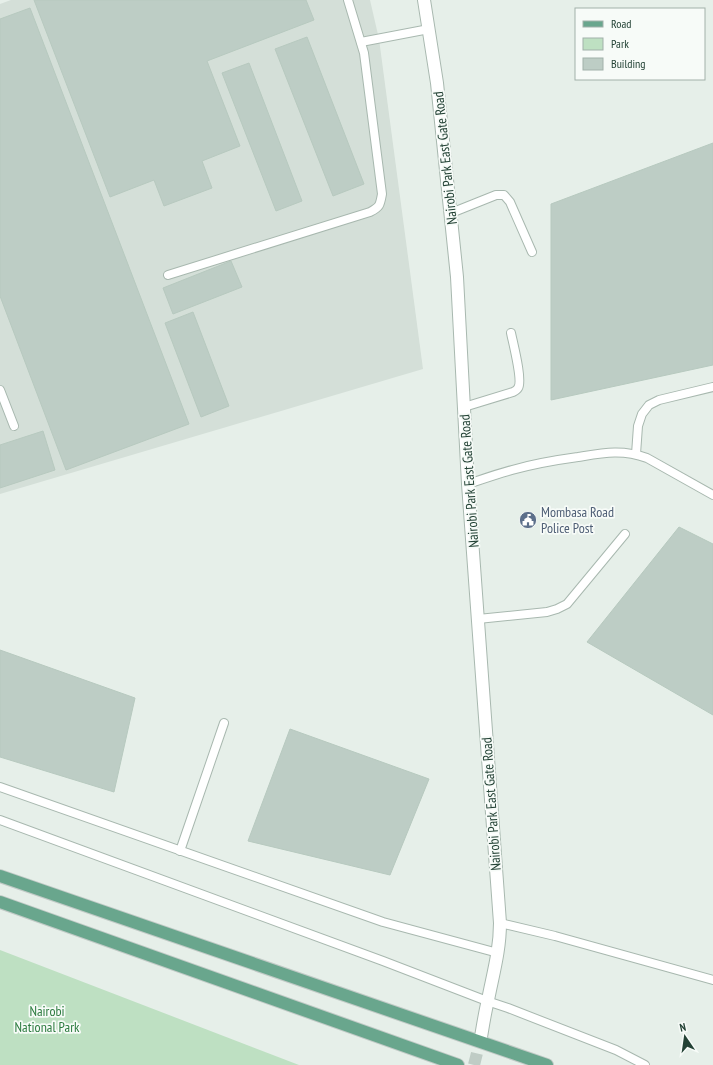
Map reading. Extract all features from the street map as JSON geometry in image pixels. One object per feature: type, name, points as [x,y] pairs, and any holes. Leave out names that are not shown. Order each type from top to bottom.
[{"type":"main road","points":[[0,876],[547,1065]]},
{"type":"main road","points":[[0,902],[458,1065]]},
{"type":"street","name":"Nairobi Park East Gate Road","points":[[424,0],[437,83],[457,277],[468,484],[500,923],[497,958],[487,1001],[481,1037]]},
{"type":"lane","points":[[168,275],[370,212],[381,204],[382,194],[364,53],[348,0]]},
{"type":"lane","points":[[361,42],[429,29]]},
{"type":"lane","points":[[451,213],[496,195],[504,195],[510,202],[532,252]]},
{"type":"lane","points":[[464,407],[513,392],[518,388],[520,381],[511,333]]},
{"type":"lane","points":[[636,454],[638,426],[642,414],[649,405],[659,400],[713,387]]},
{"type":"lane","points":[[0,390],[14,426]]},
{"type":"lane","points":[[468,484],[513,469],[558,460],[615,452],[636,454],[647,458],[713,495]]},
{"type":"lane","points":[[478,618],[547,612],[567,604],[625,534]]},
{"type":"lane","points":[[180,851],[224,722]]},
{"type":"lane","points":[[0,787],[383,922],[497,958]]},
{"type":"lane","points":[[0,820],[508,1008],[616,1050],[645,1065]]},
{"type":"lane","points":[[500,923],[555,936],[713,980]]},
{"type":"shaded area","points":[[11,0],[370,0],[379,39],[423,369],[0,494],[0,4]]},
{"type":"green space","name":"Nairobi National Park","points":[[0,950],[299,1065],[0,1065]]},
{"type":"building","points":[[34,0],[306,0],[314,20],[207,61],[240,146],[202,161],[212,188],[164,206],[154,180],[110,197]]},
{"type":"building","points":[[30,8],[189,424],[66,470],[0,296],[0,19]]},
{"type":"building","points":[[307,37],[364,184],[333,196],[275,49]]},
{"type":"building","points":[[249,63],[302,201],[276,211],[222,73]]},
{"type":"building","points":[[713,143],[713,365],[551,400],[551,204]]},
{"type":"building","points":[[231,261],[242,287],[173,314],[163,288]]},
{"type":"building","points":[[193,312],[229,406],[201,417],[165,323]]},
{"type":"building","points":[[43,431],[55,470],[0,488],[0,445]]},
{"type":"building","points":[[679,527],[713,544],[713,715],[587,642]]},
{"type":"building","points":[[0,650],[135,698],[114,792],[0,757]]},
{"type":"building","points":[[290,729],[429,779],[390,875],[248,841]]},
{"type":"tunnel","points":[[474,1065],[481,1037]]},
{"type":"place","name":"Mombasa Road Police Post","points":[[528,520]]}]
